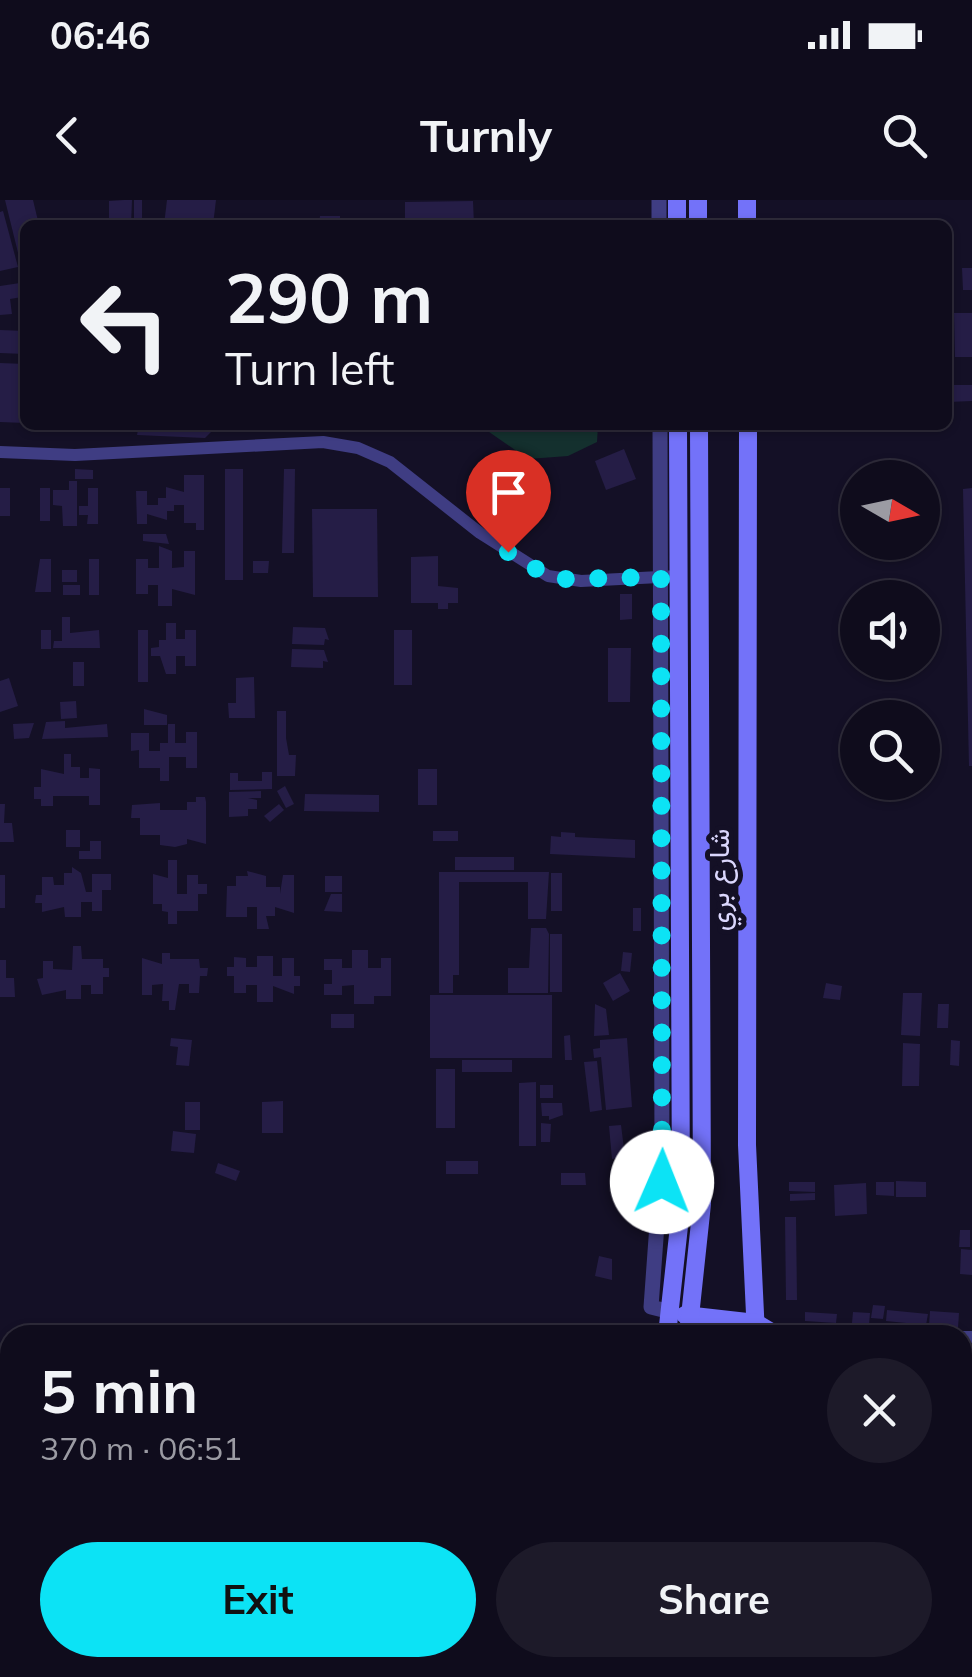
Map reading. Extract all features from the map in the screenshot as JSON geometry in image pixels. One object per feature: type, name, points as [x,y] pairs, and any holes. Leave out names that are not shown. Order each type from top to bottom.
[{"type":"main road","points":[[669,1325],[682,1208],[670,577],[678,430]]},
{"type":"main road","points":[[690,1325],[702,1204],[698,430]]},
{"type":"main road","name":"شارع بري","points":[[748,430],[747,1125],[765,1325]]},
{"type":"main road","points":[[671,1312],[736,1325]]},
{"type":"street","points":[[660,430],[670,577],[662,1156],[652,1307],[671,1312]]},
{"type":"street","points":[[0,452],[76,455],[323,442],[358,448],[390,462],[480,533],[548,576],[581,581],[670,577]]},
{"type":"green space","points":[[486,430],[598,430],[597,442],[568,456],[528,459]]},
{"type":"building","points":[[5,200],[33,200],[38,220],[20,220],[20,261]]},
{"type":"building","points":[[132,200],[131,220],[109,220],[109,201]]},
{"type":"building","points":[[134,200],[142,200],[142,220],[134,220]]},
{"type":"building","points":[[167,200],[216,200],[214,220],[165,220]]},
{"type":"building","points":[[473,201],[474,220],[405,220],[405,202]]},
{"type":"building","points":[[3,211],[18,267],[0,271],[0,212]]},
{"type":"building","points":[[320,216],[340,216],[340,220],[320,220]]},
{"type":"building","points":[[962,268],[972,268],[972,290],[963,290]]},
{"type":"building","points":[[20,283],[20,297],[10,299],[12,314],[0,315],[0,286]]},
{"type":"building","points":[[954,313],[972,313],[972,357],[955,357]]},
{"type":"building","points":[[0,330],[20,331],[20,354],[0,353]]},
{"type":"building","points":[[0,363],[20,364],[20,423],[0,422]]},
{"type":"building","points":[[952,385],[972,385],[972,401],[952,402]]},
{"type":"building","points":[[138,430],[213,430],[205,438],[137,435]]},
{"type":"building","points":[[624,449],[636,479],[606,490],[595,461]]},
{"type":"building","points":[[75,469],[93,470],[93,479],[75,479]]},
{"type":"building","points":[[225,469],[243,469],[243,580],[225,580]]},
{"type":"building","points":[[284,469],[295,469],[294,553],[282,553]]},
{"type":"building","points":[[184,475],[204,475],[204,530],[196,530],[196,523],[184,523],[184,505],[174,505],[174,511],[167,511],[167,520],[147,514],[147,524],[137,524],[136,491],[147,491],[147,505],[158,505],[158,498],[166,498],[166,487],[184,492]]},
{"type":"building","points":[[69,481],[77,481],[77,526],[63,526],[62,506],[53,505],[53,490],[69,490]]},
{"type":"building","points":[[0,488],[10,488],[10,516],[0,516]]},
{"type":"building","points":[[40,488],[50,488],[50,521],[40,521]]},
{"type":"building","points":[[88,488],[98,488],[98,524],[87,524],[88,515],[79,515],[79,506],[88,506]]},
{"type":"building","points":[[972,488],[972,766],[969,766],[963,489]]},
{"type":"building","points":[[312,509],[377,509],[378,597],[313,597]]},
{"type":"building","points":[[143,534],[166,534],[169,544],[143,541]]},
{"type":"building","points":[[159,546],[172,551],[172,568],[184,567],[184,551],[195,551],[195,595],[172,589],[172,606],[158,606],[158,585],[148,585],[148,594],[136,594],[136,559],[148,559],[148,568],[159,568]]},
{"type":"building","points":[[438,556],[438,586],[458,588],[458,603],[438,609],[438,603],[411,603],[411,557]]},
{"type":"building","points":[[40,559],[51,559],[51,592],[35,592]]},
{"type":"building","points":[[89,559],[99,559],[99,595],[89,595]]},
{"type":"building","points":[[253,561],[269,561],[268,573],[253,573]]},
{"type":"building","points":[[62,570],[77,570],[77,582],[62,582]]},
{"type":"building","points":[[63,585],[80,585],[80,595],[63,595]]},
{"type":"building","points":[[620,594],[632,594],[632,619],[620,620]]},
{"type":"building","points":[[62,617],[70,617],[70,633],[99,630],[100,648],[53,648],[54,641],[62,641]]},
{"type":"building","points":[[166,623],[176,623],[176,639],[185,639],[185,630],[196,630],[196,666],[185,666],[185,656],[176,656],[176,674],[166,674],[160,656],[151,656],[151,648],[159,647],[159,640],[166,640]]},
{"type":"building","points":[[293,627],[325,628],[329,640],[325,639],[324,645],[292,644]]},
{"type":"building","points":[[41,630],[51,630],[51,649],[41,649]]},
{"type":"building","points":[[138,630],[148,630],[148,682],[138,682]]},
{"type":"building","points":[[394,630],[412,630],[412,685],[394,685]]},
{"type":"building","points":[[608,648],[631,648],[630,702],[608,702]]},
{"type":"building","points":[[292,649],[324,650],[328,662],[323,661],[323,668],[291,667]]},
{"type":"building","points":[[73,662],[84,662],[84,686],[73,686]]},
{"type":"building","points":[[254,677],[255,718],[229,718],[228,703],[236,703],[236,678]]},
{"type":"building","points":[[9,678],[18,706],[0,712],[0,681]]},
{"type":"building","points":[[76,701],[77,718],[61,719],[60,702]]},
{"type":"building","points":[[144,709],[167,715],[167,725],[144,725]]},
{"type":"building","points":[[277,711],[286,711],[289,755],[296,755],[295,776],[277,776]]},
{"type":"building","points":[[65,721],[65,728],[107,724],[108,737],[42,739],[46,722]]},
{"type":"building","points":[[34,723],[29,738],[14,739],[13,724]]},
{"type":"building","points":[[168,724],[175,724],[175,743],[186,743],[186,732],[197,732],[197,768],[186,768],[186,757],[169,757],[169,781],[160,781],[160,768],[139,768],[139,750],[131,751],[131,733],[149,733],[149,751],[160,751],[160,743],[168,743]]},
{"type":"building","points":[[64,754],[71,754],[71,767],[80,767],[80,778],[89,778],[89,768],[100,769],[100,805],[89,805],[89,796],[53,796],[53,806],[41,806],[41,799],[34,799],[34,787],[41,787],[41,769],[64,774]]},
{"type":"building","points":[[418,769],[437,769],[437,805],[418,805]]},
{"type":"building","points":[[262,772],[272,772],[272,789],[230,790],[230,773],[238,773],[238,781],[262,781]]},
{"type":"building","points":[[285,786],[294,804],[286,808],[277,791]]},
{"type":"building","points":[[261,791],[261,798],[248,798],[257,800],[257,809],[248,809],[248,816],[229,817],[229,792]]},
{"type":"building","points":[[305,794],[379,795],[379,812],[304,811]]},
{"type":"building","points":[[196,797],[205,797],[206,844],[187,839],[187,844],[175,847],[160,845],[160,835],[140,835],[140,818],[131,818],[132,805],[160,803],[160,810],[187,810],[187,802],[196,802]]},
{"type":"building","points":[[0,804],[5,804],[4,823],[12,823],[14,842],[0,842]]},
{"type":"building","points":[[279,804],[284,810],[270,822],[264,816]]},
{"type":"building","points":[[66,830],[80,830],[80,847],[66,847]]},
{"type":"building","points":[[433,831],[458,831],[458,841],[433,841]]},
{"type":"building","points":[[561,832],[575,833],[575,837],[635,840],[635,858],[550,854],[551,836],[561,837]]},
{"type":"building","points":[[90,841],[101,841],[101,859],[79,859],[79,851],[90,851]]},
{"type":"building","points":[[455,857],[514,857],[514,870],[455,870]]},
{"type":"building","points":[[168,860],[177,860],[177,894],[187,894],[187,875],[198,875],[198,884],[207,884],[207,894],[198,894],[198,911],[177,911],[177,924],[168,924],[168,912],[162,911],[162,904],[153,904],[153,874],[168,878]]},
{"type":"building","points":[[72,867],[81,873],[86,892],[92,892],[92,874],[111,874],[111,890],[102,890],[102,911],[92,911],[92,902],[81,902],[81,917],[65,917],[64,907],[42,912],[42,903],[35,903],[36,895],[42,895],[42,877],[53,877],[54,885],[64,885],[64,873],[72,873]]},
{"type":"building","points":[[247,871],[266,876],[266,887],[280,887],[280,894],[283,875],[294,875],[294,913],[275,907],[275,916],[266,916],[269,929],[257,929],[257,907],[247,907],[247,917],[226,917],[227,886],[236,886],[236,876],[248,876]]},
{"type":"building","points":[[439,872],[549,872],[546,919],[528,919],[528,882],[459,882],[459,975],[453,975],[453,993],[439,993]]},
{"type":"building","points":[[551,873],[562,873],[562,911],[551,911]]},
{"type":"building","points":[[0,875],[5,875],[5,908],[0,908]]},
{"type":"building","points":[[325,876],[342,876],[342,892],[325,892]]},
{"type":"building","points":[[331,894],[342,894],[342,912],[324,911]]},
{"type":"building","points":[[633,908],[641,908],[641,931],[633,931]]},
{"type":"building","points":[[531,928],[546,928],[549,934],[548,993],[508,993],[508,968],[529,968]]},
{"type":"building","points":[[550,934],[562,934],[562,992],[550,992]]},
{"type":"building","points":[[73,946],[81,946],[82,959],[103,959],[103,968],[109,968],[109,977],[103,977],[103,994],[91,994],[91,985],[81,985],[81,999],[66,999],[66,990],[42,995],[37,979],[43,978],[43,961],[53,961],[53,969],[72,970]]},
{"type":"building","points":[[352,950],[368,950],[368,968],[381,968],[381,958],[391,958],[391,996],[374,996],[374,1004],[354,1004],[354,985],[342,986],[342,995],[324,995],[324,984],[332,984],[332,970],[324,970],[324,959],[342,959],[342,968],[352,968]]},
{"type":"building","points":[[623,952],[632,953],[630,972],[621,971]]},
{"type":"building","points":[[162,953],[170,953],[170,959],[199,959],[200,968],[208,968],[207,976],[200,976],[199,993],[189,993],[189,984],[179,984],[175,1010],[169,1010],[169,1001],[162,1001],[163,984],[152,985],[152,995],[142,995],[142,958],[162,964]]},
{"type":"building","points":[[257,956],[273,956],[273,976],[282,976],[282,958],[294,958],[294,976],[300,976],[300,986],[294,986],[294,994],[273,986],[273,1002],[257,1002],[257,985],[246,985],[246,993],[234,993],[234,976],[227,976],[227,967],[234,967],[234,957],[246,958],[246,967],[257,967]]},
{"type":"building","points":[[0,960],[6,960],[6,978],[14,978],[15,997],[0,997]]},
{"type":"building","points":[[620,973],[630,991],[613,1001],[603,983]]},
{"type":"building","points":[[826,983],[842,986],[840,1000],[823,998]]},
{"type":"building","points":[[903,993],[922,993],[920,1036],[901,1035]]},
{"type":"building","points":[[430,995],[552,995],[552,1058],[430,1058]]},
{"type":"building","points":[[595,1004],[606,1009],[609,1035],[594,1036]]},
{"type":"building","points":[[938,1004],[949,1004],[948,1028],[937,1028]]},
{"type":"building","points":[[331,1014],[354,1014],[354,1028],[331,1028]]},
{"type":"building","points":[[570,1035],[572,1060],[565,1060],[564,1036]]},
{"type":"building","points":[[171,1038],[192,1040],[189,1066],[176,1065],[178,1047],[170,1046]]},
{"type":"building","points":[[627,1038],[632,1107],[606,1110],[601,1057],[594,1058],[593,1049],[600,1048],[600,1040]]},
{"type":"building","points":[[951,1040],[960,1041],[959,1066],[950,1065]]},
{"type":"building","points":[[903,1043],[920,1044],[919,1086],[902,1086]]},
{"type":"building","points":[[462,1060],[512,1060],[512,1072],[462,1072]]},
{"type":"building","points":[[597,1061],[602,1110],[590,1112],[584,1062]]},
{"type":"building","points":[[436,1069],[455,1069],[455,1128],[436,1128]]},
{"type":"building","points":[[536,1082],[536,1146],[519,1146],[519,1083]]},
{"type":"building","points":[[540,1085],[553,1085],[553,1098],[540,1098]]},
{"type":"building","points":[[283,1101],[283,1133],[262,1133],[262,1102]]},
{"type":"building","points":[[185,1102],[200,1102],[200,1130],[185,1130]]},
{"type":"building","points":[[541,1103],[562,1103],[563,1115],[549,1120],[549,1116],[542,1116]]},
{"type":"building","points":[[541,1123],[551,1124],[550,1142],[541,1142]]},
{"type":"building","points":[[621,1125],[625,1157],[612,1159],[609,1126]]},
{"type":"building","points":[[173,1131],[196,1134],[194,1153],[171,1151]]},
{"type":"building","points":[[446,1161],[478,1161],[478,1174],[446,1174]]},
{"type":"building","points":[[218,1163],[240,1171],[236,1181],[215,1173]]},
{"type":"building","points":[[561,1173],[585,1173],[586,1185],[561,1185]]},
{"type":"building","points":[[896,1181],[926,1182],[926,1197],[896,1197]]},
{"type":"building","points":[[789,1182],[815,1182],[815,1192],[789,1191]]},
{"type":"building","points":[[876,1182],[894,1182],[894,1196],[876,1195]]},
{"type":"building","points":[[866,1183],[867,1214],[835,1216],[834,1185]]},
{"type":"building","points":[[815,1193],[815,1200],[790,1201],[790,1194]]},
{"type":"building","points":[[785,1217],[796,1217],[797,1300],[786,1300]]},
{"type":"building","points":[[960,1230],[970,1230],[970,1247],[959,1247]]},
{"type":"building","points":[[961,1249],[972,1250],[972,1275],[960,1274]]},
{"type":"building","points":[[599,1256],[612,1259],[612,1280],[595,1276]]},
{"type":"building","points":[[873,1305],[885,1306],[883,1319],[871,1318]]},
{"type":"building","points":[[887,1310],[928,1314],[926,1325],[886,1321]]},
{"type":"building","points":[[930,1311],[959,1313],[958,1325],[929,1325]]},
{"type":"building","points":[[805,1312],[837,1314],[836,1323],[805,1321]]},
{"type":"building","points":[[853,1312],[870,1313],[869,1325],[852,1323]]},
{"type":"route","points":[[508,552],[548,576],[562,579],[661,577],[662,1182]]}]
